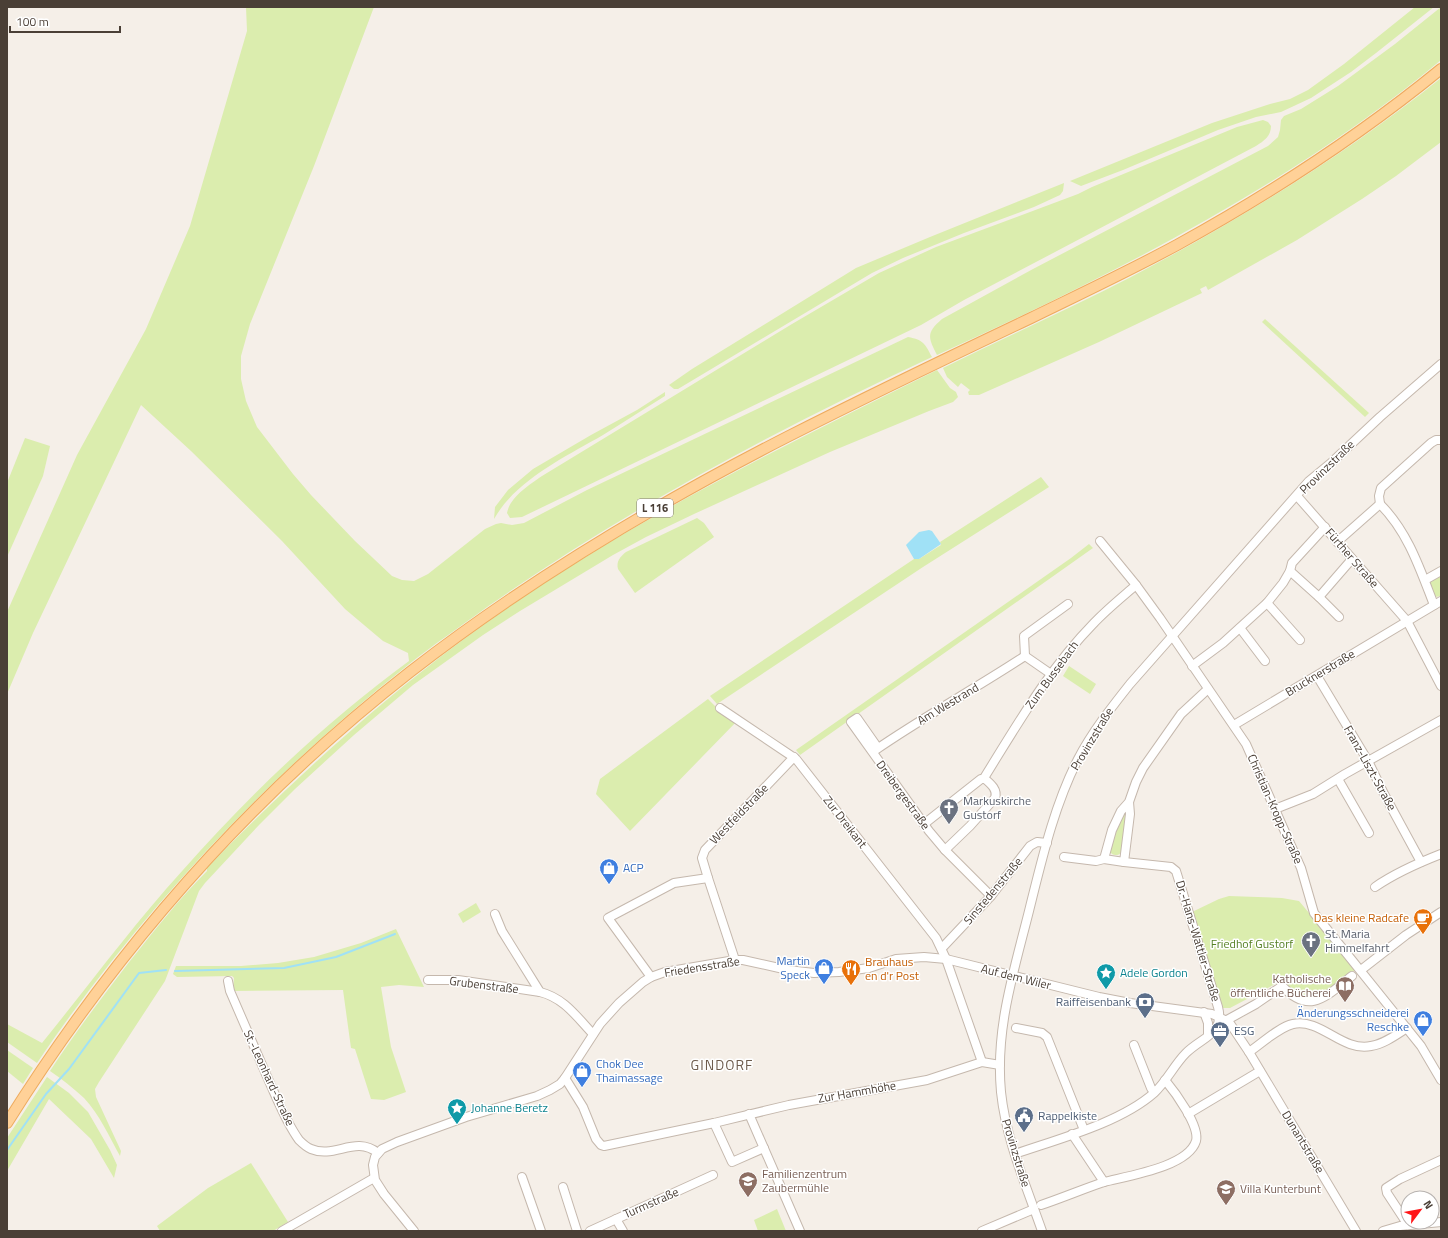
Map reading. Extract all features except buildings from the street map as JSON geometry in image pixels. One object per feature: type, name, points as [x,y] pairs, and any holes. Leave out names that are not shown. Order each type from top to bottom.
[{"type":"main road","name":"L 116","points":[[7,1123],[73,1024],[106,979],[157,916],[208,859],[276,790],[331,738],[396,684],[459,635],[520,592],[616,530],[718,474],[873,394],[1117,276],[1212,225],[1277,186],[1349,139],[1441,69]]},
{"type":"street","name":"Provinzstraße","points":[[1042,1231],[1038,1207],[1015,1154],[1004,1112],[1001,1090],[1000,1042],[1003,1017],[1012,976],[1047,843],[1066,784],[1086,744],[1114,704],[1171,635],[1313,477],[1332,462],[1380,416],[1441,364]]},
{"type":"street","points":[[1407,621],[1437,603],[1402,533],[1391,516],[1380,504],[1379,496],[1381,488],[1431,443],[1436,440],[1441,440]]},
{"type":"street","name":"Fürther Straße","points":[[1297,496],[1407,621],[1441,686]]},
{"type":"street","points":[[1337,542],[1380,504]]},
{"type":"street","points":[[1192,666],[1223,643],[1266,603],[1280,587],[1290,571],[1292,563],[1325,527]]},
{"type":"street","name":"Christian-Kropp-Straße","points":[[1100,541],[1160,618],[1234,725],[1248,748],[1302,871],[1314,913],[1407,1028],[1427,1055],[1441,1080]]},
{"type":"street","points":[[1319,597],[1352,559]]},
{"type":"street","points":[[1290,571],[1339,617]]},
{"type":"street","points":[[1425,580],[1441,572]]},
{"type":"street","name":"Zum Bussebach","points":[[984,778],[1021,718],[1078,640],[1092,624],[1136,586]]},
{"type":"street","points":[[1266,603],[1300,640]]},
{"type":"street","points":[[1052,674],[1025,656],[1024,636],[1068,604]]},
{"type":"street","name":"Brucknerstraße","points":[[1234,725],[1407,621]]},
{"type":"street","points":[[1240,628],[1265,660]]},
{"type":"street","name":"Am Westrand","points":[[875,750],[921,719],[986,682],[1025,656]]},
{"type":"street","name":"Franz-Liszt-Straße","points":[[1317,676],[1368,761],[1421,862]]},
{"type":"street","points":[[1104,859],[1112,830],[1122,811],[1129,802],[1136,782],[1154,751],[1181,714],[1208,689]]},
{"type":"street","name":"Zur Dreikant","points":[[720,708],[794,757],[936,938],[946,959]]},
{"type":"street","points":[[1275,809],[1313,794],[1338,778],[1441,720]]},
{"type":"street","name":"Dreibergestraße","points":[[875,750],[924,824],[945,850],[991,896]]},
{"type":"street","name":"Westfeldstraße","points":[[735,960],[702,858],[706,848],[794,757]]},
{"type":"street","points":[[924,824],[978,781],[984,778],[995,789],[996,797],[970,826],[945,850]]},
{"type":"street","points":[[1338,778],[1369,833]]},
{"type":"street","points":[[1124,862],[1130,814],[1129,802]]},
{"type":"street","name":"Sinstedenstraße","points":[[942,948],[991,896],[1030,846],[1037,842],[1047,843]]},
{"type":"street","points":[[1375,887],[1387,879],[1421,862],[1441,854]]},
{"type":"street","name":"Dr.-Hans-Wattler-Straße","points":[[1064,857],[1096,861],[1104,859],[1171,867],[1175,870],[1223,1018]]},
{"type":"street","points":[[651,977],[608,918],[674,883],[708,878]]},
{"type":"street","points":[[1361,970],[1406,935],[1441,912]]},
{"type":"street","points":[[495,914],[502,931],[540,992]]},
{"type":"street","name":"Friedensstraße","points":[[378,1153],[396,1142],[546,1092],[560,1084],[566,1078],[593,1034],[619,1003],[638,986],[651,977],[670,971],[735,960],[743,960],[788,970],[824,973],[869,968],[896,959],[924,957],[946,959]]},
{"type":"street","points":[[946,959],[982,1062]]},
{"type":"street","name":"Auf dem Wiler","points":[[946,959],[1130,1003],[1204,1012],[1223,1018]]},
{"type":"street","points":[[1015,1154],[1084,1130],[1118,1116],[1142,1102],[1165,1080],[1186,1053],[1217,1027],[1223,1018],[1256,1004],[1282,986],[1302,1001],[1310,1002],[1325,996],[1352,976]]},
{"type":"street","name":"Grubenstraße","points":[[428,980],[458,980],[540,992],[553,996],[563,1002],[593,1034]]},
{"type":"street","name":"St.-Leonhard-Straße","points":[[228,981],[230,992],[281,1107],[294,1132],[302,1143],[310,1149],[320,1152],[329,1152],[363,1146],[370,1147],[378,1153]]},
{"type":"street","points":[[1204,1012],[1208,1023],[1208,1035]]},
{"type":"street","points":[[1223,1018],[1234,1028],[1249,1052],[1284,1028],[1295,1024],[1310,1025],[1355,1046],[1373,1046],[1407,1028]]},
{"type":"street","points":[[1016,1028],[1042,1033],[1047,1037],[1084,1130]]},
{"type":"street","points":[[1134,1045],[1154,1092]]},
{"type":"street","name":"Dunantstraße","points":[[1249,1052],[1356,1231]]},
{"type":"street","name":"Zur Hammhöhe","points":[[566,1078],[583,1107],[596,1139],[602,1145],[714,1123],[788,1105],[927,1080],[982,1062],[1000,1065]]},
{"type":"street","points":[[1188,1114],[1260,1071]]},
{"type":"street","points":[[982,1231],[1038,1207],[1104,1182],[1163,1166],[1187,1154],[1193,1146],[1196,1136],[1194,1126],[1188,1114],[1165,1080]]},
{"type":"street","points":[[748,1114],[800,1231]]},
{"type":"street","points":[[714,1123],[732,1162],[764,1148]]},
{"type":"street","points":[[1072,1134],[1104,1182]]},
{"type":"street","points":[[378,1153],[373,1165],[374,1178],[381,1190],[414,1231]]},
{"type":"street","points":[[1400,1213],[1387,1193],[1386,1188],[1400,1179],[1441,1160]]},
{"type":"street","name":"Turmstraße","points":[[590,1231],[713,1175]]},
{"type":"street","points":[[522,1177],[541,1231]]},
{"type":"street","points":[[282,1231],[374,1178]]},
{"type":"street","points":[[564,1187],[577,1231]]},
{"type":"street","points":[[616,1219],[623,1231]]},
{"type":"street","points":[[1383,1231],[1400,1226]]},
{"type":"green space","points":[[246,7],[374,7],[314,166],[250,324],[241,356],[241,379],[246,401],[257,427],[293,474],[355,541],[392,576],[402,580],[414,581],[428,574],[485,529],[501,523],[512,525],[524,523],[587,490],[908,337],[921,341],[928,349],[932,357],[874,384],[760,442],[649,504],[540,571],[487,607],[408,665],[355,708],[304,754],[255,801],[208,850],[118,953],[76,1007],[37,1063],[7,1042],[7,1024],[42,1043],[146,912],[235,813],[319,733],[409,661],[408,653],[383,641],[345,609],[282,541],[191,451],[141,405],[33,633],[7,694],[7,612],[77,455],[146,329],[190,226],[247,31]]},
{"type":"green space","points":[[1415,7],[1434,7],[1351,72],[1311,98],[1281,112],[1256,117],[1218,130],[1081,186],[1070,181],[1212,123],[1290,99],[1308,90],[1344,64]]},
{"type":"green space","points":[[1441,7],[1441,60],[1383,106],[1323,148],[1262,187],[1199,224],[1134,259],[937,355],[930,336],[933,328],[942,319],[1033,269],[1268,146],[1278,137],[1281,120],[1284,116],[1301,109],[1338,86],[1395,44]]},
{"type":"green space","points":[[1441,78],[1441,142],[1396,176],[1297,240],[1208,290],[1206,286],[1200,289],[1202,293],[1099,342],[979,395],[969,395],[968,392],[970,390],[961,383],[958,387],[947,377],[943,368],[1131,277],[1212,233],[1252,209],[1291,185],[1367,134]]},
{"type":"green space","points":[[1263,120],[1268,122],[1271,126],[1271,130],[1266,138],[1256,146],[964,300],[921,325],[522,517],[510,518],[507,513],[516,497],[526,487],[542,476],[792,324],[879,273],[936,247],[1078,194],[1237,127]]},
{"type":"green space","points":[[1064,183],[1063,191],[1060,195],[1034,207],[903,258],[872,273],[678,389],[674,389],[669,385],[692,369],[856,268]]},
{"type":"green space","points":[[1265,319],[1369,413],[1365,417],[1262,322]]},
{"type":"green space","points":[[937,370],[950,388],[956,392],[958,397],[953,402],[830,452],[694,514],[613,555],[483,635],[413,685],[354,735],[295,789],[259,825],[199,891],[165,981],[95,1089],[96,1097],[121,1151],[120,1156],[104,1126],[89,1104],[72,1087],[50,1071],[99,1002],[167,915],[207,871],[207,868],[267,808],[329,750],[426,668],[516,602],[573,564],[692,495],[814,431]]},
{"type":"green space","points":[[665,392],[665,396],[528,481],[503,505],[494,519],[495,507],[508,490],[533,469],[637,410]]},
{"type":"green space","points":[[25,438],[50,446],[43,476],[7,557],[7,483]]},
{"type":"green space","points":[[1041,477],[1049,487],[923,567],[717,704],[710,696],[914,559],[919,559],[941,545],[940,542]]},
{"type":"green space","points":[[697,518],[704,523],[714,537],[635,593],[618,569],[618,561],[620,557],[626,552]]},
{"type":"green space","points":[[1089,544],[1093,548],[800,755],[796,750],[1071,558]]},
{"type":"green space","points":[[1441,575],[1441,596],[1435,597],[1429,581]]},
{"type":"green space","points":[[1069,666],[1096,684],[1090,694],[1063,676]]},
{"type":"green space","points":[[708,699],[715,706],[737,721],[630,831],[596,794],[600,779]]},
{"type":"green space","points":[[1128,806],[1121,853],[1113,855],[1110,850],[1112,838]]},
{"type":"green space","name":"Friedhof Gustorf","points":[[1229,896],[1282,898],[1299,901],[1356,969],[1338,984],[1319,996],[1310,998],[1301,996],[1292,991],[1283,980],[1230,1008],[1222,1008],[1192,912],[1219,899]]},
{"type":"green space","points":[[476,903],[481,912],[463,923],[458,914]]},
{"type":"green space","points":[[396,929],[424,987],[399,985],[381,987],[391,1047],[406,1092],[384,1100],[371,1099],[355,1049],[351,1048],[343,990],[233,991],[234,978],[232,976],[177,977],[173,974],[176,966],[241,966],[278,963],[314,957],[361,943]]},
{"type":"green space","points":[[7,1050],[33,1068],[23,1084],[7,1071]]},
{"type":"green space","points":[[47,1077],[69,1093],[88,1112],[117,1165],[114,1178],[91,1139],[49,1099],[7,1171],[7,1138]]},
{"type":"green space","points":[[251,1163],[288,1222],[273,1231],[160,1231],[157,1226],[208,1188]]},
{"type":"green space","points":[[777,1209],[786,1231],[758,1231],[754,1220]]},
{"type":"water","points":[[929,530],[932,531],[941,544],[919,559],[914,559],[906,545],[919,532]]},
{"type":"waterway","points":[[175,971],[284,968],[336,957],[395,934]]},
{"type":"waterway","points":[[7,1150],[46,1094],[69,1069],[139,973],[166,970]]},
{"type":"place","name":"Markuskirche Gustorf","points":[[949,825]]},
{"type":"place","name":"ACP","points":[[609,885]]},
{"type":"place","name":"Das kleine Radcafe","points":[[1423,935]]},
{"type":"place","name":"St. Maria Himmelfahrt","points":[[1311,958]]},
{"type":"place","name":"Martin Speck","points":[[824,985]]},
{"type":"place","name":"Brauhaus en d'r Post","points":[[851,986]]},
{"type":"place","name":"Adele Gordon","points":[[1106,990]]},
{"type":"place","name":"Katholische öffentliche Bücherei","points":[[1345,1003]]},
{"type":"place","name":"Raiffeisenbank","points":[[1145,1019]]},
{"type":"place","name":"Änderungsschneiderei Reschke","points":[[1423,1037]]},
{"type":"place","name":"ESG","points":[[1220,1048]]},
{"type":"place","name":"Chok Dee Thaimassage","points":[[582,1088]]},
{"type":"place","name":"Johanne Beretz","points":[[457,1125]]},
{"type":"place","name":"Rappelkiste","points":[[1024,1133]]},
{"type":"place","name":"Familienzentrum Zaubermühle","points":[[748,1198]]},
{"type":"place","name":"Villa Kunterbunt","points":[[1226,1206]]},
{"type":"district","name":"GINDORF","points":[[722,1065]]}]
